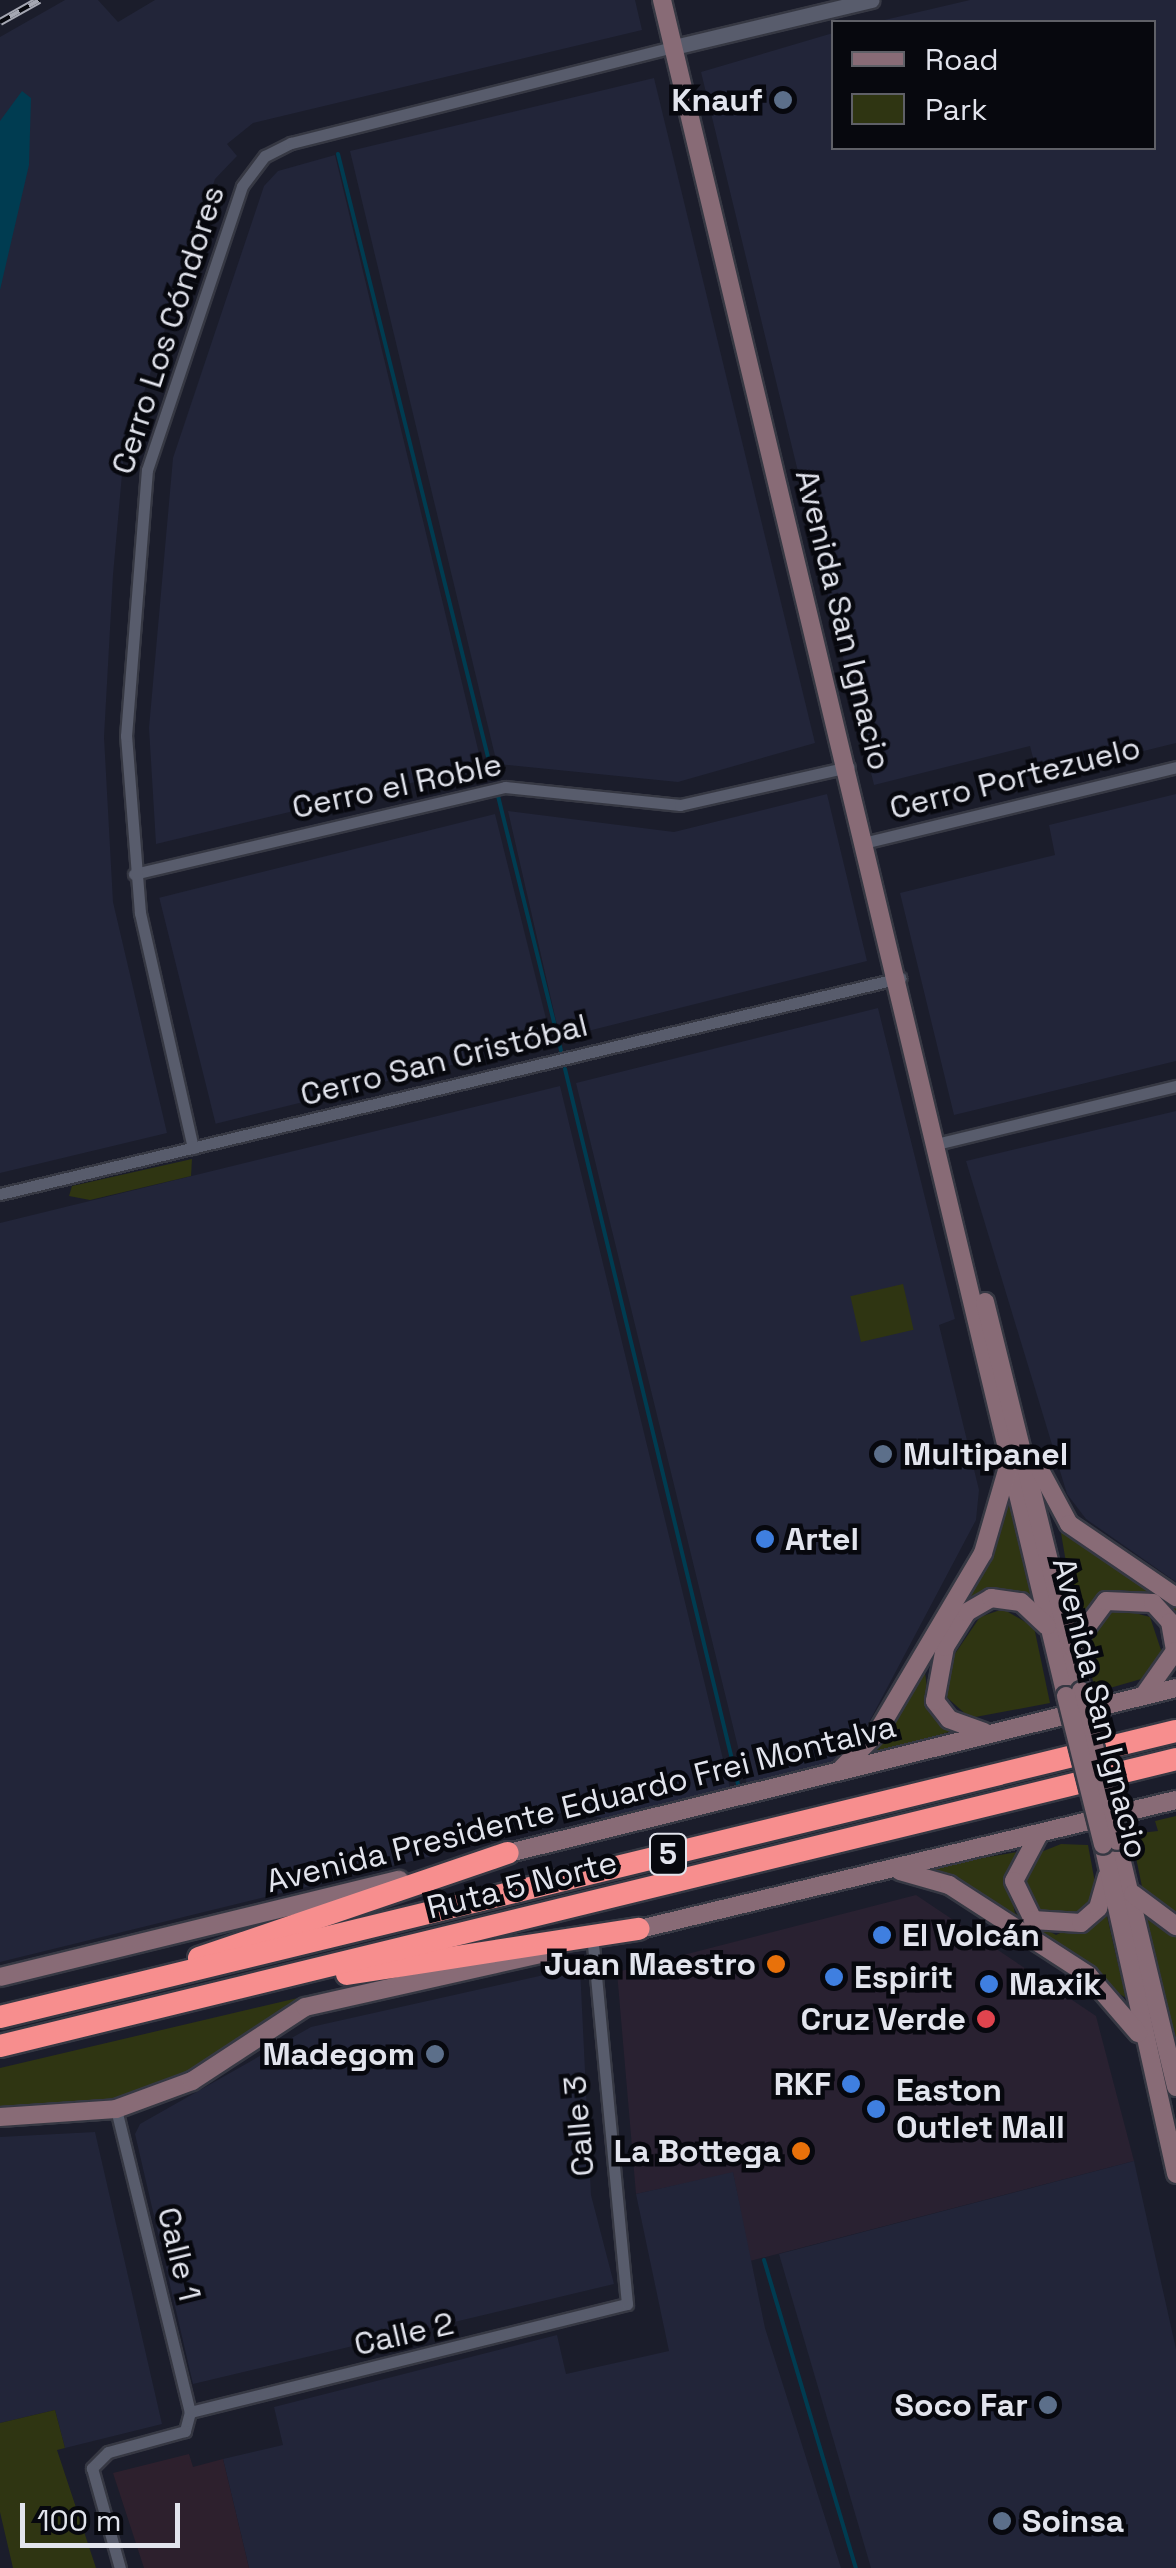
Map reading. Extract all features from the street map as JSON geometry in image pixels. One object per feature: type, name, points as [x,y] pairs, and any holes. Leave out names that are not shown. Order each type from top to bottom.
[{"type":"highway","name":"Ruta 5 Norte","points":[[0,2017],[1176,1730]]},
{"type":"highway","name":"Ruta 5 Norte","points":[[5,2046],[1176,1759]]},
{"type":"highway","points":[[161,1978],[251,1936],[508,1853]]},
{"type":"highway","points":[[254,1984],[639,1929]]},
{"type":"main road","name":"Avenida San Ignacio","points":[[662,0],[968,1255],[1023,1437],[1072,1648],[1078,1699],[1110,1842],[1131,1892],[1175,2082]]},
{"type":"main road","name":"Avenida San Ignacio","points":[[968,1255],[1009,1462],[1052,1632],[1078,1699]]},
{"type":"main road","points":[[1023,1437],[1069,1524],[1176,1597]]},
{"type":"main road","points":[[832,1774],[871,1742],[983,1553],[1009,1462]]},
{"type":"main road","points":[[990,1733],[949,1719],[933,1694],[935,1667],[963,1617],[1006,1597],[1052,1632]]},
{"type":"main road","points":[[1072,1648],[1100,1605],[1125,1597],[1153,1603],[1170,1622],[1175,1651],[1144,1696]]},
{"type":"main road","name":"Avenida Presidente Eduardo Frei Montalva","points":[[0,1977],[832,1774],[990,1733],[1078,1699],[1144,1696],[1176,1688]]},
{"type":"main road","points":[[0,2117],[116,2109],[192,2081],[305,2007],[1171,1803]]},
{"type":"main road","points":[[1039,1834],[1014,1882],[1020,1906],[1041,1924],[1088,1919],[1108,1866]]},
{"type":"main road","name":"Avenida San Ignacio","points":[[1110,1842],[1108,1866],[1152,2081],[1176,2174]]},
{"type":"main road","points":[[888,1870],[941,1881],[1088,1975],[1145,2047]]},
{"type":"main road","points":[[1131,1892],[1176,1926]]},
{"type":"main road","points":[[1152,2081],[1175,2082]]},
{"type":"street","name":"Cerro Los Cóndores","points":[[193,1148],[134,874],[126,736],[147,470],[252,168],[291,143],[871,0]]},
{"type":"street","name":"Cerro el Roble","points":[[134,874],[505,787],[680,805],[849,766]]},
{"type":"street","name":"Cerro Portezuelo","points":[[867,842],[1176,767]]},
{"type":"street","name":"Cerro San Cristóbal","points":[[0,1194],[900,978]]},
{"type":"street","points":[[940,1143],[1176,1086]]},
{"type":"street","name":"Calle 3","points":[[593,1941],[627,2304]]},
{"type":"street","name":"Calle 1","points":[[116,2109],[190,2412]]},
{"type":"street","name":"Calle 2","points":[[190,2412],[627,2304]]},
{"type":"street","points":[[120,2568],[92,2468],[108,2452],[185,2430],[190,2412]]},
{"type":"shaded area","points":[[65,0],[98,0],[118,22],[155,0],[635,0],[642,30],[253,123],[227,144],[237,156],[215,179],[124,452],[113,575],[104,737],[113,902],[167,1133],[0,1173],[0,37]]},
{"type":"shaded area","points":[[970,0],[1176,0],[1176,743],[1038,777],[1030,746],[874,785],[701,72],[831,34],[831,150],[1156,150],[1156,20],[885,20]]},
{"type":"shaded area","points":[[654,78],[815,743],[678,782],[497,764],[350,151]]},
{"type":"shaded area","points":[[22,91],[31,98],[29,165],[0,290],[0,121]]},
{"type":"shaded area","points":[[335,155],[482,766],[156,844],[149,728],[173,458],[264,186],[278,171]]},
{"type":"shaded area","points":[[827,794],[867,961],[560,1038],[508,811],[674,832]]},
{"type":"shaded area","points":[[1176,794],[1176,1061],[954,1115],[900,893],[1055,855],[1049,825]]},
{"type":"shaded area","points":[[495,814],[551,1040],[216,1124],[159,898]]},
{"type":"shaded area","points":[[878,1008],[955,1319],[939,1325],[979,1490],[976,1520],[859,1741],[835,1761],[747,1784],[576,1083]]},
{"type":"shaded area","points":[[560,1086],[730,1788],[607,1819],[569,1811],[444,1843],[432,1856],[0,1962],[0,1223]]},
{"type":"shaded area","points":[[1176,1111],[1176,1582],[1086,1519],[1067,1494],[966,1161]]},
{"type":"shaded area","name":"Easton Outlet Mall","points":[[916,1895],[1096,2016],[1134,2161],[750,2261],[733,2173],[636,2194],[617,1972]]},
{"type":"shaded area","points":[[580,1967],[591,2195],[614,2284],[193,2384],[135,2134],[140,2124],[311,2027]]},
{"type":"shaded area","points":[[95,2132],[162,2424],[65,2448],[55,2410],[0,2423],[0,2137]]},
{"type":"shaded area","points":[[1134,2161],[1176,2349],[1176,2568],[871,2568],[779,2254]]},
{"type":"shaded area","points":[[733,2172],[765,2328],[841,2568],[249,2568],[223,2459],[283,2445],[274,2407],[557,2335],[566,2374],[669,2351],[636,2194]]},
{"type":"shaded area","points":[[189,2454],[193,2467],[223,2459],[249,2568],[144,2568],[113,2473]]},
{"type":"green space","points":[[192,1159],[191,1176],[90,1200],[69,1196],[72,1186]]},
{"type":"green space","points":[[903,1284],[914,1330],[861,1342],[850,1296]]},
{"type":"green space","points":[[1009,1503],[1032,1598],[993,1590],[959,1610],[925,1672],[930,1711],[952,1731],[863,1758]]},
{"type":"green space","points":[[1059,1521],[1176,1605],[1176,1620],[1155,1596],[1121,1590],[1076,1622]]},
{"type":"green space","points":[[1116,1608],[1150,1617],[1162,1653],[1148,1677],[1096,1692],[1083,1644]]},
{"type":"green space","points":[[1003,1609],[1034,1627],[1050,1703],[970,1718],[942,1693],[950,1661],[980,1617]]},
{"type":"green space","points":[[1176,1816],[1176,1920],[1144,1896],[1131,1834],[1158,1831],[1155,1821]]},
{"type":"green space","points":[[1061,1844],[1088,1845],[1096,1888],[1083,1915],[1033,1912],[1022,1876],[1031,1856]]},
{"type":"green space","points":[[1017,1852],[1007,1877],[1015,1913],[1056,1935],[1106,1912],[1126,1998],[926,1868]]},
{"type":"green space","points":[[1146,1918],[1176,1933],[1176,2039]]},
{"type":"green space","points":[[302,1997],[177,2080],[99,2105],[0,2110],[0,2068]]},
{"type":"green space","points":[[55,2410],[65,2448],[57,2450],[96,2568],[13,2568],[0,2512],[0,2423]]},
{"type":"waterway","points":[[338,154],[493,777]]},
{"type":"waterway","points":[[498,796],[561,1050]]},
{"type":"waterway","points":[[565,1069],[738,1784]]},
{"type":"waterway","points":[[764,2260],[856,2568]]},
{"type":"railway","points":[[0,22],[39,0]]},
{"type":"place","name":"Knauf","points":[[783,100]]},
{"type":"place","name":"Multipanel","points":[[883,1454]]},
{"type":"place","name":"Artel","points":[[765,1539]]},
{"type":"place","name":"El Volcán","points":[[882,1935]]},
{"type":"place","name":"Juan Maestro","points":[[776,1964]]},
{"type":"place","name":"Espirit","points":[[834,1977]]},
{"type":"place","name":"Maxik","points":[[989,1984]]},
{"type":"place","name":"Cruz Verde","points":[[986,2019]]},
{"type":"place","name":"Madegom","points":[[435,2054]]},
{"type":"place","name":"RKF","points":[[851,2084]]},
{"type":"place","name":"Easton Outlet Mall","points":[[876,2109]]},
{"type":"place","name":"La Bottega","points":[[801,2151]]},
{"type":"place","name":"Soco Far","points":[[1048,2405]]},
{"type":"place","name":"Soinsa","points":[[1002,2521]]}]
